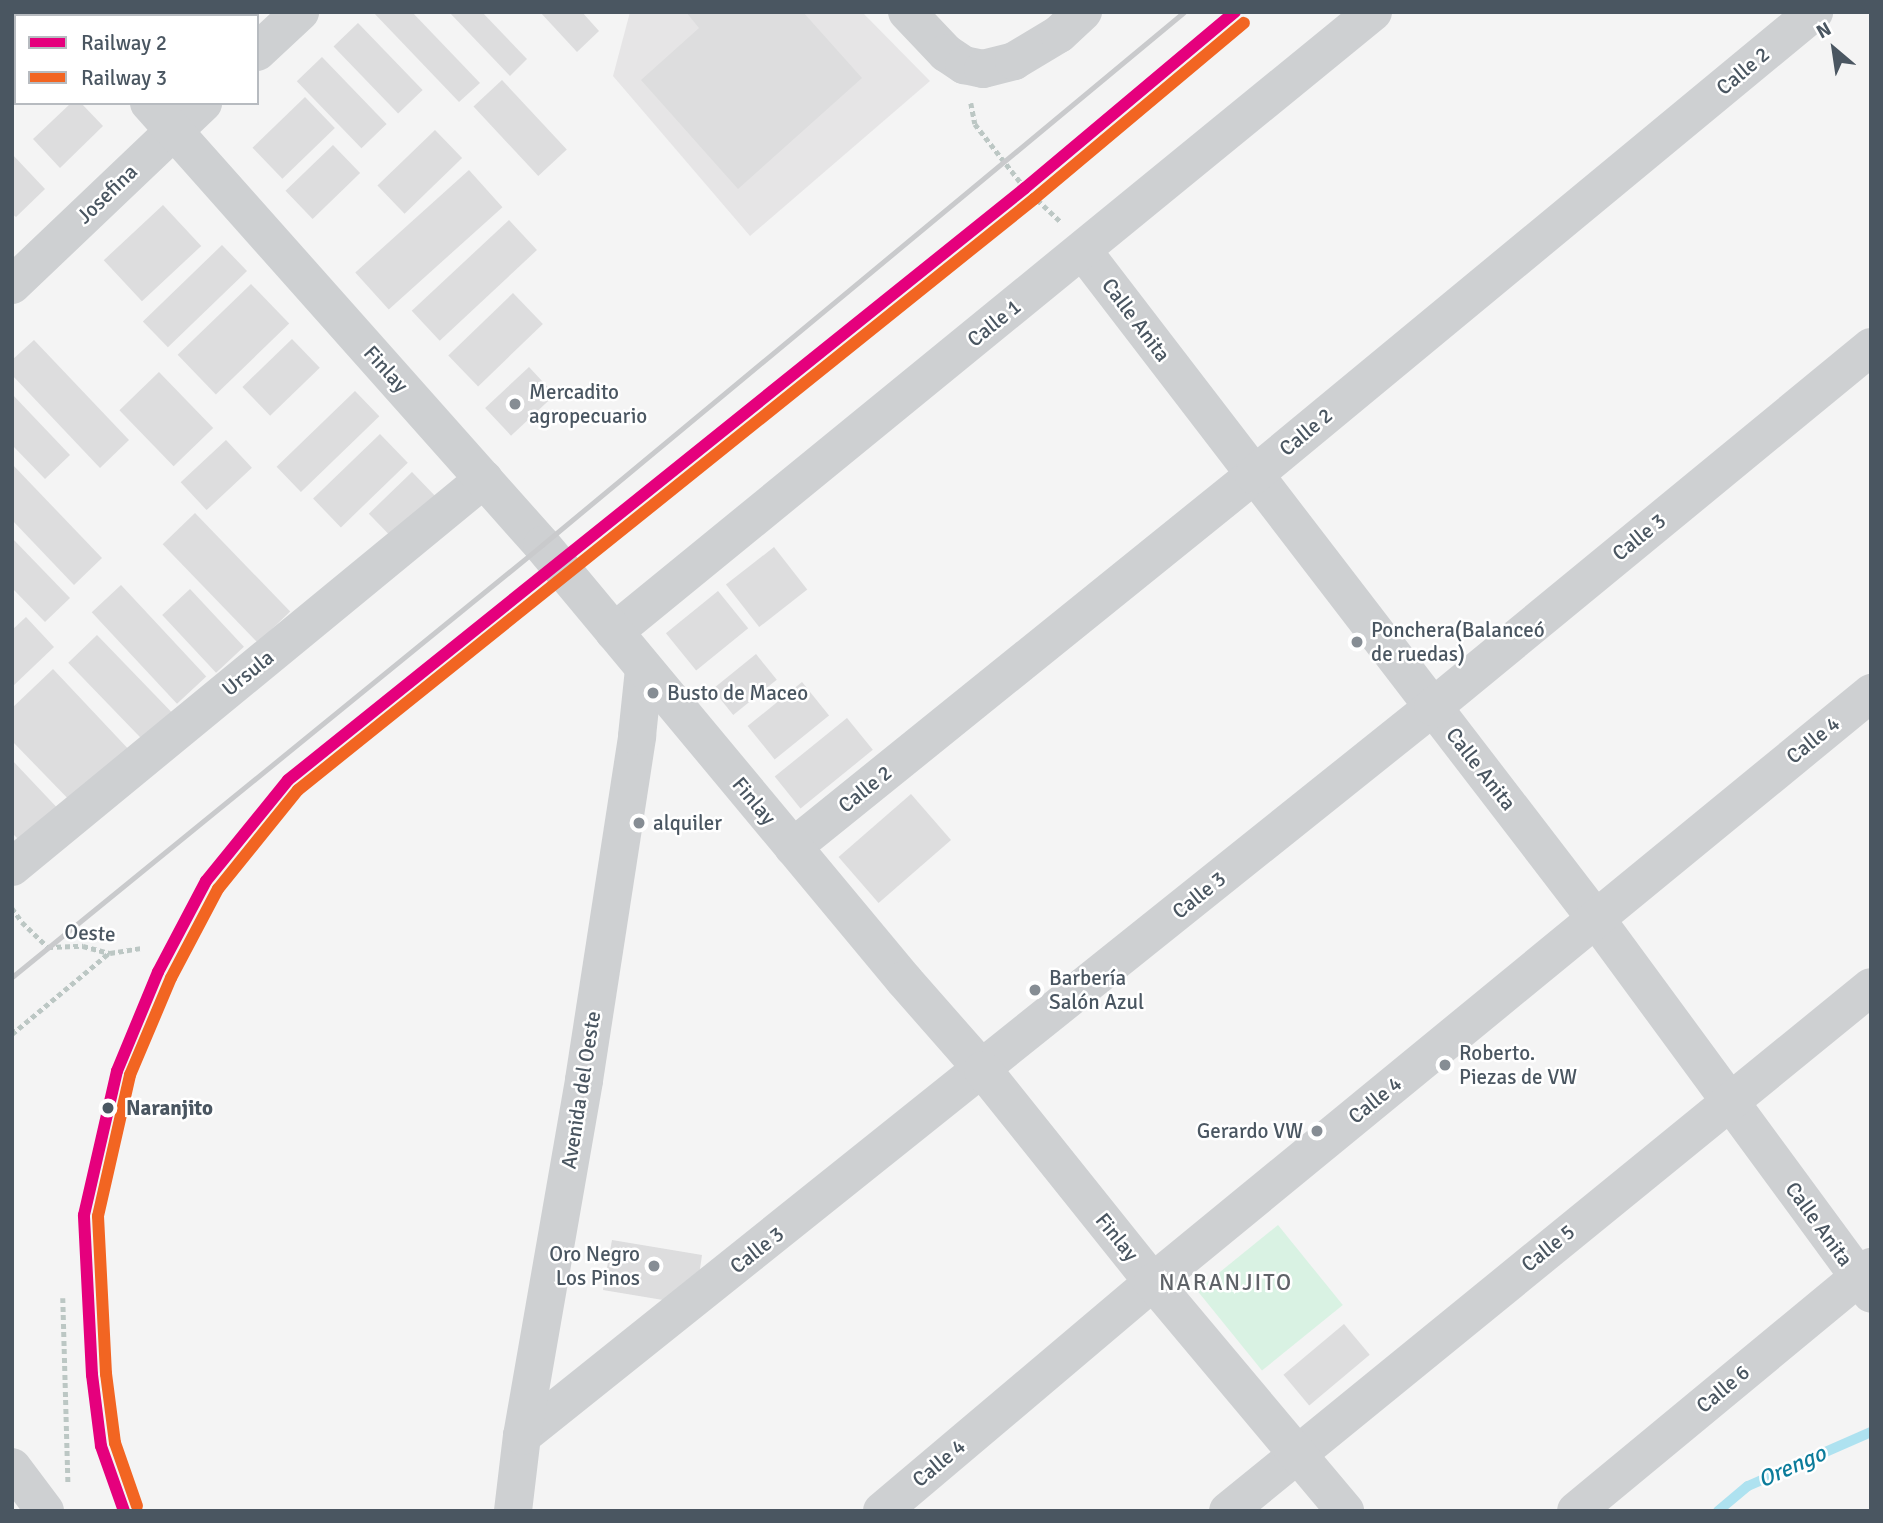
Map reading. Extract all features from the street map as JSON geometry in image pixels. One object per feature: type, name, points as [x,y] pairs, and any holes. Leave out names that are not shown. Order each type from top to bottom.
[{"type":"street","points":[[259,50],[300,12]]},
{"type":"street","points":[[907,12],[946,53],[964,65],[983,69],[1014,61],[1059,34],[1083,12]]},
{"type":"street","name":"Calle 1","points":[[614,632],[1373,12]]},
{"type":"street","name":"Calle 2","points":[[793,848],[1254,475],[1814,12]]},
{"type":"street","name":"Josefina","points":[[12,285],[162,117],[197,105]]},
{"type":"street","name":"Finlay","points":[[162,117],[484,479],[614,632],[793,848],[983,1070],[1153,1282],[1345,1511]]},
{"type":"street","name":"Calle Anita","points":[[1084,250],[1596,919],[1729,1100],[1866,1279]]},
{"type":"street","name":"Calle 3","points":[[522,1436],[983,1070],[1433,707],[1871,347]]},
{"type":"street","name":"Ursula","points":[[12,867],[484,479]]},
{"type":"street","name":"Avenida del Oeste","points":[[513,1511],[522,1436],[584,1080],[638,736],[644,669]]},
{"type":"street","name":"Calle 4","points":[[882,1511],[1153,1282],[1871,693]]},
{"type":"street","name":"Calle 5","points":[[1228,1511],[1871,986]]},
{"type":"street","name":"Calle 6","points":[[1576,1511],[1866,1279]]},
{"type":"street","points":[[12,1467],[57,1497]]},
{"type":"path","points":[[983,69],[972,95],[970,111],[975,124],[1025,188],[1051,209],[1084,250]]},
{"type":"path","name":"Oeste","points":[[12,908],[22,922],[48,947],[83,946],[110,953],[141,948]]},
{"type":"path","points":[[12,1034],[110,953]]},
{"type":"path","points":[[57,1497],[64,1298]]},
{"type":"shaded area","points":[[630,12],[862,12],[930,81],[750,236],[613,76]]},
{"type":"green space","points":[[1278,1225],[1343,1305],[1262,1370],[1197,1290]]},
{"type":"building","points":[[189,12],[251,12],[251,14]]},
{"type":"building","points":[[373,12],[412,12],[480,83],[459,102]]},
{"type":"building","points":[[449,12],[482,12],[527,59],[510,76]]},
{"type":"building","points":[[540,12],[582,12],[599,31],[577,52]]},
{"type":"building","points":[[686,12],[803,12],[862,78],[738,189],[641,80],[699,28]]},
{"type":"building","points":[[358,23],[423,90],[398,114],[334,47]]},
{"type":"building","points":[[12,37],[14,74],[12,75]]},
{"type":"building","points":[[322,57],[387,124],[361,148],[297,81]]},
{"type":"building","points":[[502,80],[567,149],[538,176],[473,107]]},
{"type":"building","points":[[305,97],[335,128],[282,179],[252,148]]},
{"type":"building","points":[[69,105],[83,105],[103,126],[60,168],[33,139]]},
{"type":"building","points":[[435,130],[462,158],[405,214],[377,186]]},
{"type":"building","points":[[333,145],[360,173],[313,219],[286,191]]},
{"type":"building","points":[[12,154],[45,189],[16,217],[12,214]]},
{"type":"building","points":[[469,170],[502,207],[389,310],[355,272]]},
{"type":"building","points":[[163,205],[201,246],[142,301],[104,260]]},
{"type":"building","points":[[509,220],[537,250],[440,341],[412,311]]},
{"type":"building","points":[[222,245],[247,271],[168,347],[143,321]]},
{"type":"building","points":[[251,284],[289,324],[216,394],[178,355]]},
{"type":"building","points":[[513,293],[543,324],[478,386],[448,356]]},
{"type":"building","points":[[292,339],[320,368],[270,416],[242,387]]},
{"type":"building","points":[[34,340],[129,440],[100,468],[12,375],[12,360]]},
{"type":"building","points":[[529,367],[555,395],[511,436],[485,408]]},
{"type":"building","points":[[159,372],[213,428],[174,466],[119,410]]},
{"type":"building","points":[[355,391],[379,416],[301,492],[277,467]]},
{"type":"building","points":[[12,394],[70,455],[45,479],[12,445]]},
{"type":"building","points":[[380,434],[408,463],[341,527],[313,499]]},
{"type":"building","points":[[226,440],[252,468],[207,510],[181,482]]},
{"type":"building","points":[[12,464],[102,558],[74,585],[12,520]]},
{"type":"building","points":[[412,472],[436,497],[393,539],[369,514]]},
{"type":"building","points":[[195,513],[290,612],[258,643],[163,544]]},
{"type":"building","points":[[12,538],[70,598],[45,622],[12,588]]},
{"type":"building","points":[[774,547],[807,590],[759,627],[726,585]]},
{"type":"building","points":[[121,585],[206,676],[177,704],[92,612]]},
{"type":"building","points":[[190,589],[244,647],[216,673],[162,615]]},
{"type":"building","points":[[718,591],[748,628],[696,670],[666,633]]},
{"type":"building","points":[[26,617],[54,647],[12,687],[12,630]]},
{"type":"building","points":[[97,635],[176,717],[147,745],[68,663]]},
{"type":"building","points":[[756,654],[777,680],[733,715],[712,689]]},
{"type":"building","points":[[53,669],[133,754],[77,808],[12,741],[12,708]]},
{"type":"building","points":[[802,682],[829,715],[775,759],[748,726]]},
{"type":"building","points":[[847,718],[873,750],[801,808],[775,777]]},
{"type":"building","points":[[12,760],[64,815],[28,849],[12,833]]},
{"type":"building","points":[[911,794],[951,840],[879,903],[839,857]]},
{"type":"building","name":"Oro Negro Los Pinos","points":[[612,1240],[702,1255],[699,1276],[669,1301],[603,1290]]},
{"type":"building","points":[[1344,1324],[1370,1355],[1309,1405],[1283,1375]]},
{"type":"waterway","name":"Orengo","points":[[1718,1511],[1748,1486],[1871,1432]]},
{"type":"railway","points":[[12,977],[542,545],[1184,12]]},
{"type":"rail line","name":"2","points":[[124,1511],[101,1446],[92,1375],[84,1215],[117,1071],[158,972],[206,881],[288,780],[1025,188],[1235,12]]},
{"type":"rail line","name":"3","points":[[137,1506],[115,1443],[106,1374],[98,1216],[130,1075],[171,978],[218,889],[298,790],[1034,199],[1244,23]]},
{"type":"place","name":"Mercadito agropecuario","points":[[515,404]]},
{"type":"place","name":"Ponchera(Balanceó de ruedas)","points":[[1357,642]]},
{"type":"place","name":"Busto de Maceo","points":[[653,693]]},
{"type":"place","name":"alquiler","points":[[639,823]]},
{"type":"place","name":"Barbería Salón Azul","points":[[1035,990]]},
{"type":"place","name":"Roberto. Piezas de VW","points":[[1445,1065]]},
{"type":"place","name":"Naranjito","points":[[108,1108]]},
{"type":"place","name":"Gerardo VW","points":[[1317,1131]]},
{"type":"place","name":"Oro Negro Los Pinos","points":[[654,1266]]},
{"type":"district","name":"NARANJITO","points":[[1226,1283]]}]
